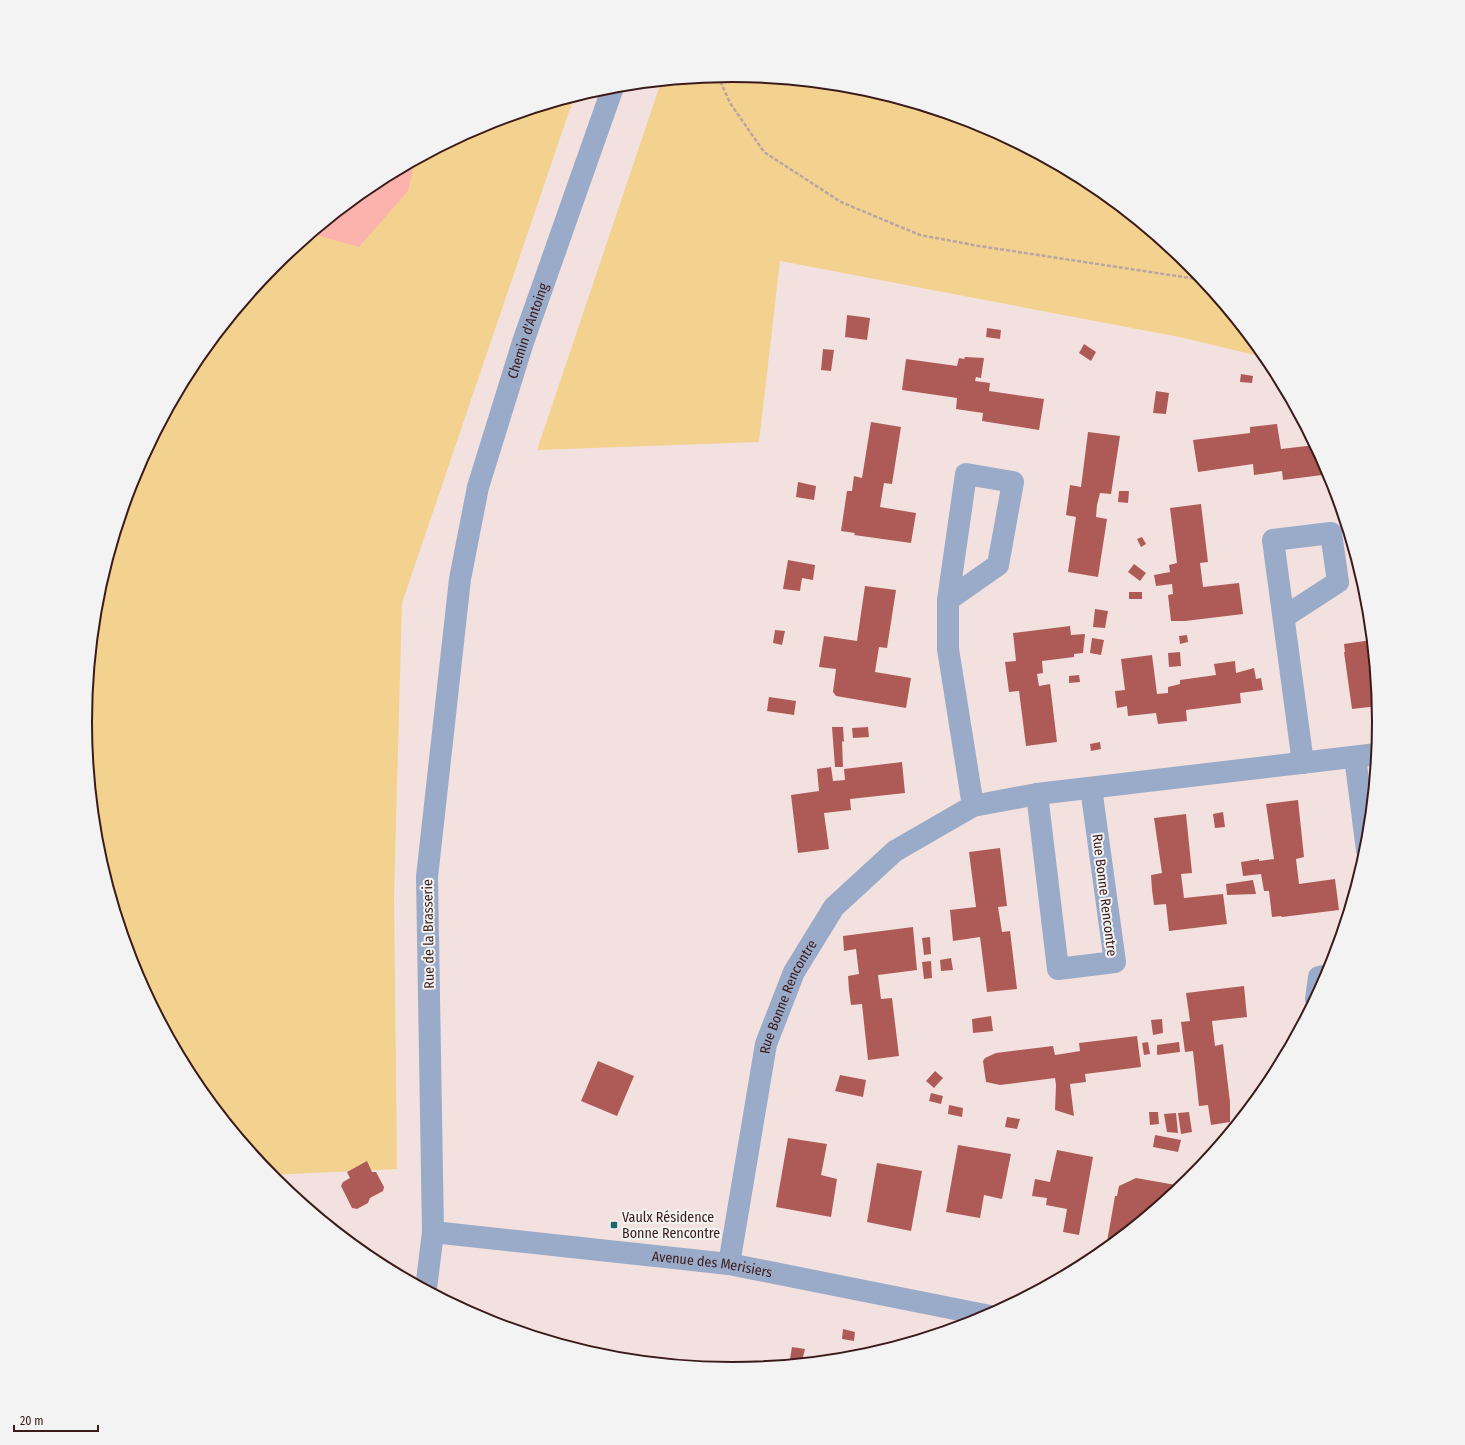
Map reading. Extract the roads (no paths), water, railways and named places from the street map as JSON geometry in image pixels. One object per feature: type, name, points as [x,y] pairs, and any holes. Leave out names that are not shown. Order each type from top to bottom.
[{"type":"street","name":"Chemin d'Antoing","points":[[460,579],[478,487],[523,342],[611,94]]},
{"type":"street","points":[[948,600],[998,565],[1013,482],[966,474],[948,600],[948,649],[973,806]]},
{"type":"street","name":"Rue de la Brasserie","points":[[426,1285],[432,1232],[427,877],[460,579]]},
{"type":"street","points":[[1284,617],[1303,763]]},
{"type":"street","name":"Rue Bonne Rencontre","points":[[729,1264],[766,1044],[794,972],[834,907],[895,851],[973,806],[1037,794],[1372,755]]},
{"type":"street","points":[[1355,757],[1364,828]]},
{"type":"street","name":"Rue Bonne Rencontre","points":[[1037,794],[1058,969],[1115,962],[1091,788]]},
{"type":"street","name":"Avenue des Merisiers","points":[[432,1232],[729,1264],[979,1314]]},
{"type":"place","name":"Vaulx Résidence Bonne Rencontre","points":[[614,1225]]}]
